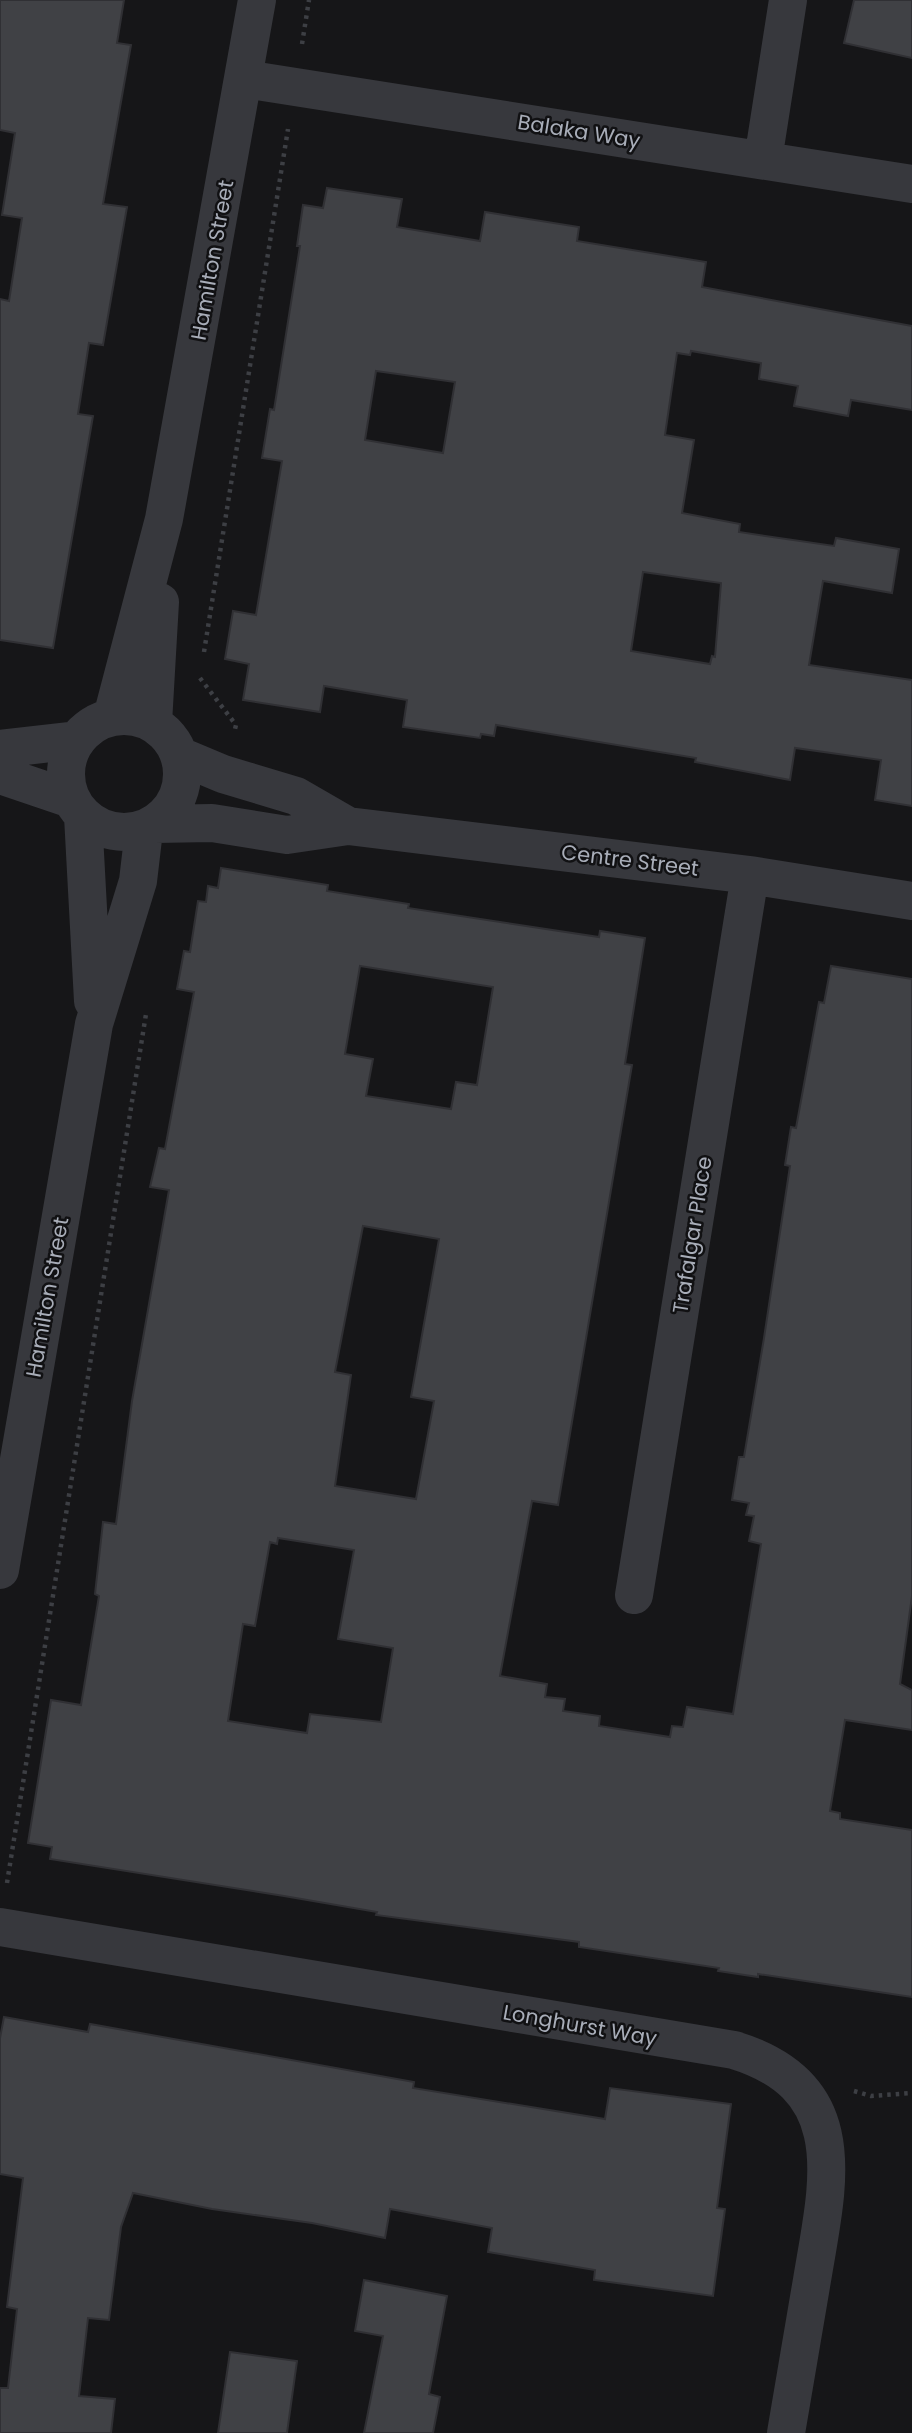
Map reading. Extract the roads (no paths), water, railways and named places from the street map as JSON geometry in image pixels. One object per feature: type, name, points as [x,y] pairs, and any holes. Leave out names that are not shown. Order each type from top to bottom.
[{"type":"street","name":"Hamilton Street","points":[[112,717],[164,519],[245,79],[257,0]]},
{"type":"street","points":[[763,160],[788,0]]},
{"type":"street","name":"Balaka Way","points":[[245,79],[912,184]]},
{"type":"street","name":"Hamilton Street","points":[[153,723],[164,519]]},
{"type":"street","points":[[0,775],[77,808],[111,831],[149,827],[170,811],[180,794],[183,774],[180,755],[174,743],[153,723],[141,718],[112,717],[93,726],[77,740],[66,769],[77,808]]},
{"type":"street","points":[[0,749],[77,740]]},
{"type":"street","name":"Centre Street","points":[[180,755],[223,774],[296,796],[348,826]]},
{"type":"street","name":"Hamilton Street","points":[[77,808],[94,1024]]},
{"type":"street","name":"Centre Street","points":[[149,827],[212,823],[287,835],[348,826],[750,875],[912,901]]},
{"type":"street","name":"Hamilton Street","points":[[0,1570],[94,1024],[138,881],[149,827]]},
{"type":"street","name":"Trafalgar Place","points":[[634,1595],[750,875]]},
{"type":"street","name":"Longhurst Way","points":[[0,1927],[734,2050],[758,2057],[790,2077],[807,2097],[821,2127],[828,2173],[786,2433]]}]
